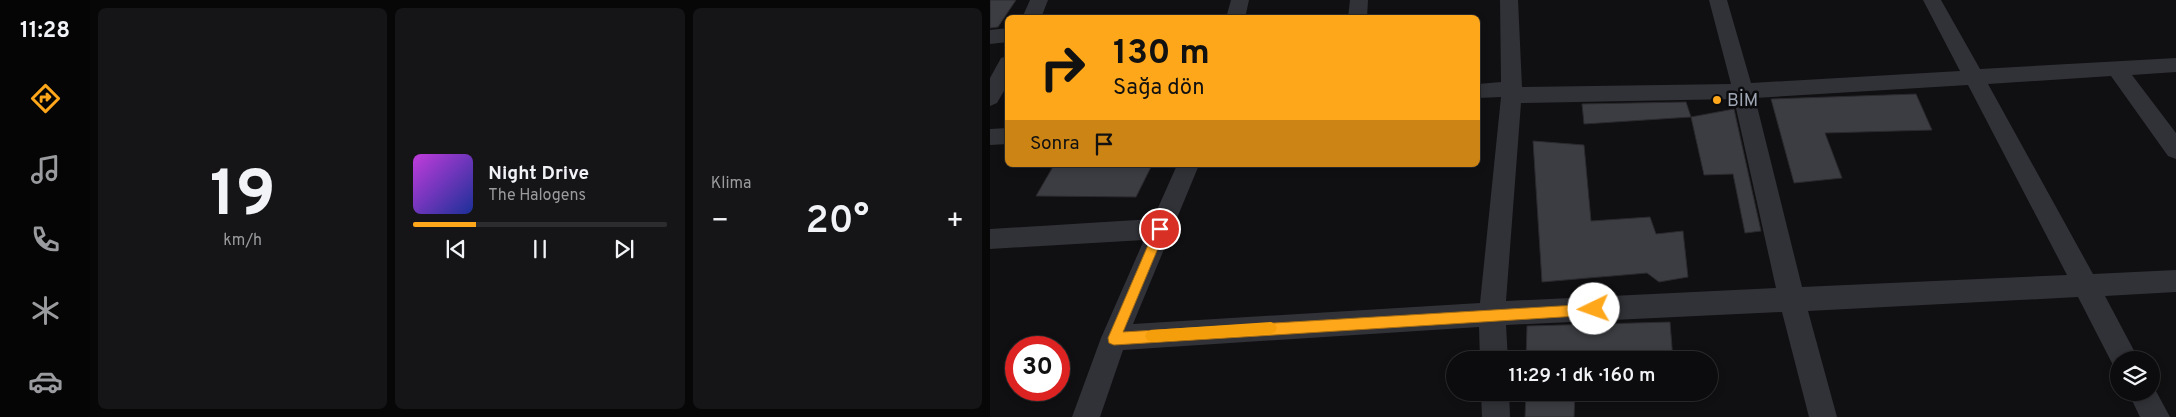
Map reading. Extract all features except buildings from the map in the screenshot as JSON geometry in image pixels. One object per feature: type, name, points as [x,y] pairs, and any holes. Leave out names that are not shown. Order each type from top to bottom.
[{"type":"street","points":[[1032,15],[1039,0]]},
{"type":"street","points":[[1236,15],[1240,0]]},
{"type":"street","points":[[1357,15],[1359,0]]},
{"type":"street","points":[[1494,351],[1492,314],[1512,92],[1509,0]]},
{"type":"street","points":[[1718,0],[1743,91],[1792,300],[1823,417]]},
{"type":"street","points":[[1932,0],[2119,351]]},
{"type":"street","points":[[990,37],[1005,35]]},
{"type":"street","points":[[1480,91],[1743,91],[2176,66]]},
{"type":"street","points":[[990,98],[1005,69]]},
{"type":"street","points":[[2117,69],[2176,150]]},
{"type":"street","points":[[990,137],[1005,136]]},
{"type":"street","points":[[1086,417],[1114,338],[1187,167]]},
{"type":"street","points":[[990,238],[1160,229]]},
{"type":"street","points":[[1114,338],[1492,314],[2176,281]]},
{"type":"street","points":[[1495,401],[1496,417]]},
{"type":"street","points":[[2147,401],[2156,417]]},
{"type":"slow traffic","points":[[1151,336],[1271,328]]},
{"type":"place","name":"BİM","points":[[1717,100]]},
{"type":"route","points":[[1160,229],[1114,338],[1594,309]]}]
